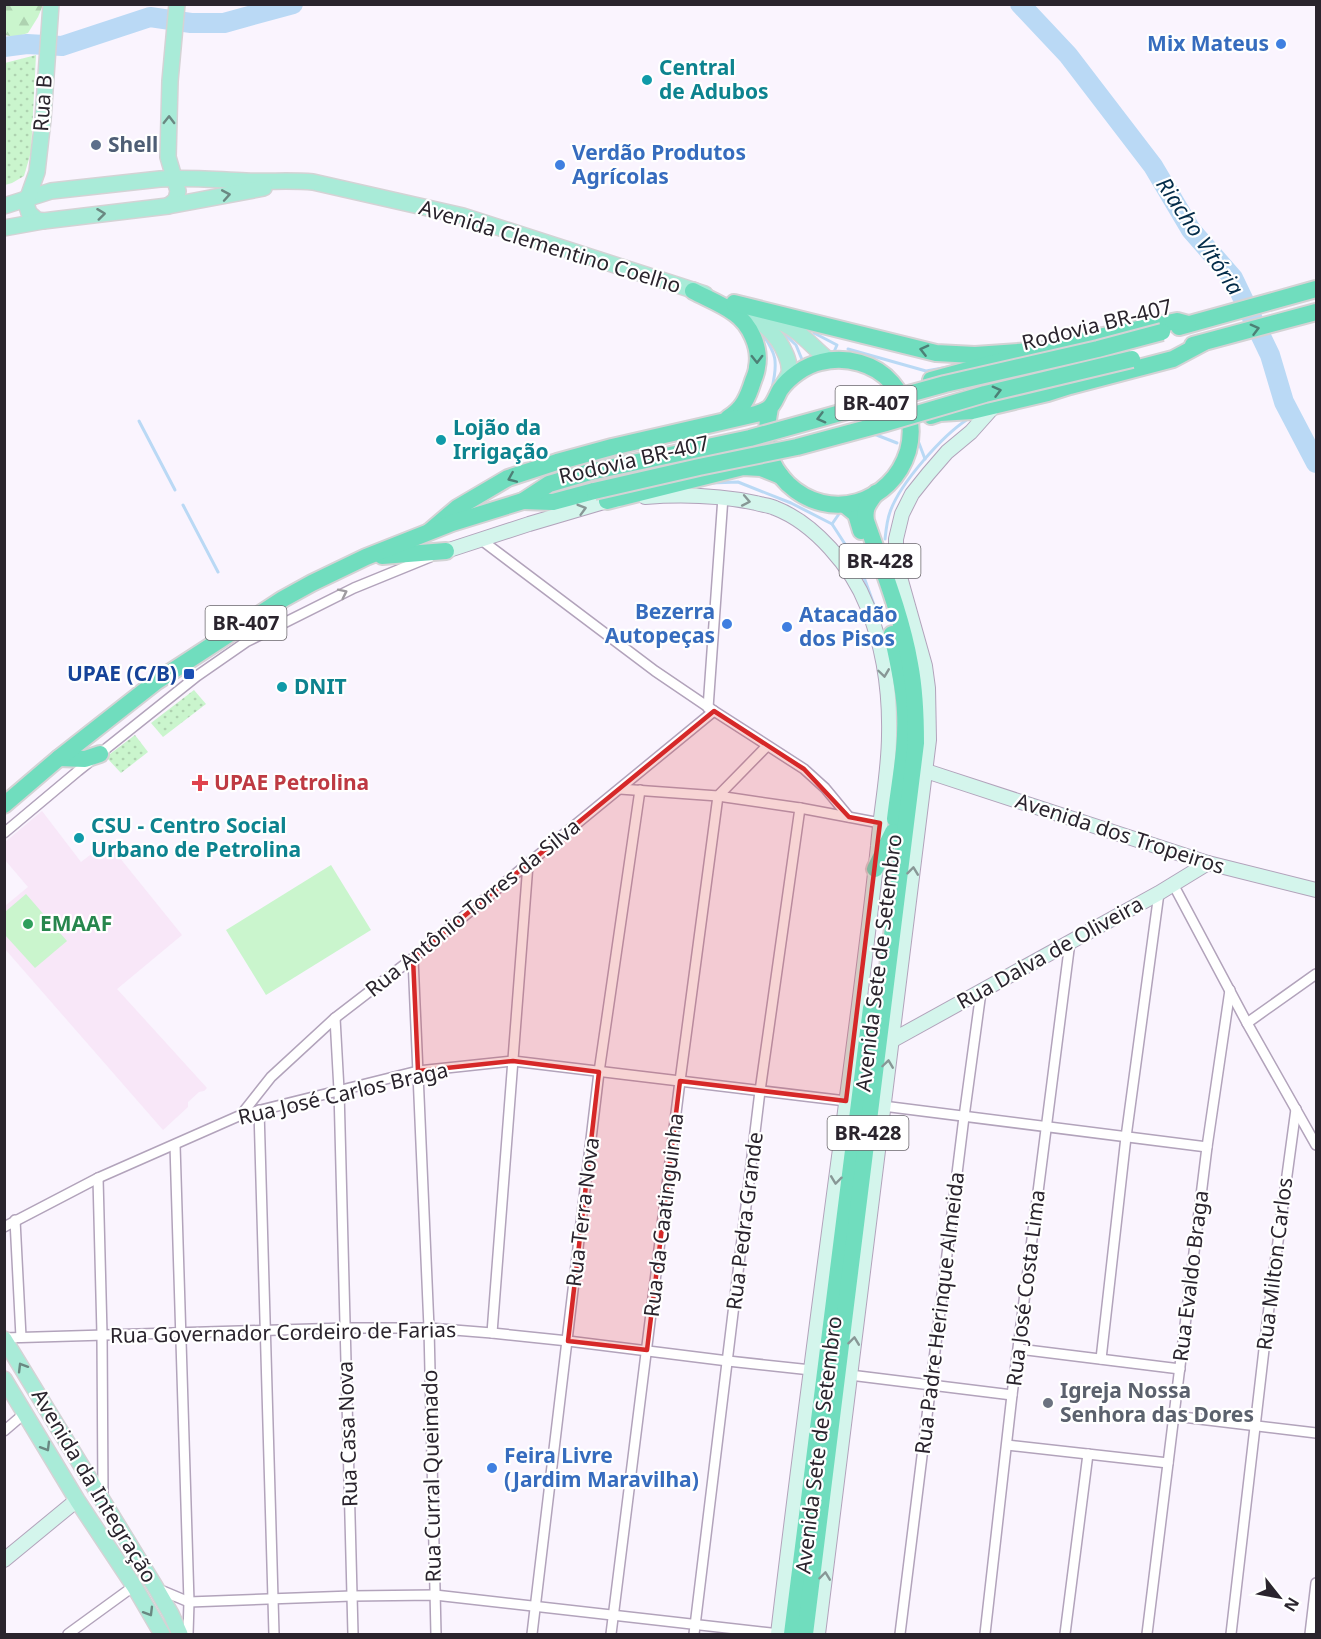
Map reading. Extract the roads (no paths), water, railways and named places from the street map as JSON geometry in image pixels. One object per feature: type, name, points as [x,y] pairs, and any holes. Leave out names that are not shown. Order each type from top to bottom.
[{"type":"highway","points":[[693,291],[736,314],[746,325],[757,350],[758,366],[746,401],[738,411],[720,422]]},
{"type":"highway","name":"Rodovia BR-407","points":[[523,501],[549,484],[590,472],[750,438],[945,384],[1098,349],[1301,294]]},
{"type":"highway","points":[[734,303],[936,353],[975,355],[1045,350]]},
{"type":"highway","name":"Rodovia BR-407","points":[[523,501],[553,502],[699,467],[797,447],[1013,386],[1210,341],[1317,312]]},
{"type":"highway","name":"BR-407","points":[[892,384],[906,387],[1102,336],[1177,321],[1188,324]]},
{"type":"highway","name":"BR-407","points":[[911,441],[918,425],[933,415],[972,411],[1048,393],[1173,359],[1210,341]]},
{"type":"highway","points":[[843,359],[866,364],[886,376],[901,394],[910,416],[911,441],[904,464],[889,484],[869,498],[845,505],[821,503],[798,493],[780,476],[769,454],[766,431],[770,408],[782,387],[799,372],[820,362],[830,361],[843,359]]},
{"type":"highway","name":"BR-407","points":[[430,531],[457,508],[508,478],[579,456],[756,414],[770,408]]},
{"type":"highway","points":[[607,501],[743,467],[761,468],[780,476]]},
{"type":"highway","name":"Avenida Sete de Setembro","points":[[805,1635],[869,1128],[891,995],[916,743],[916,712],[910,662],[866,521],[865,512],[876,493]]},
{"type":"highway","name":"BR-407","points":[[4,805],[58,758],[157,681],[283,599],[366,557],[452,523],[523,501]]},
{"type":"highway","name":"Avenida Sete de Setembro","points":[[792,1635],[887,827],[905,739],[905,711],[892,634],[856,514],[845,505]]},
{"type":"highway","points":[[366,557],[446,550]]},
{"type":"highway","points":[[914,688],[928,712]]},
{"type":"highway","points":[[58,758],[84,759],[100,754]]},
{"type":"highway","points":[[875,869],[887,827]]},
{"type":"main road","name":"Rua B","points":[[27,200],[37,172],[51,4]]},
{"type":"main road","points":[[168,206],[176,200],[177,196],[175,178],[168,157],[170,81],[176,7]]},
{"type":"main road","name":"Avenida Clementino Coelho","points":[[27,200],[51,191],[175,178],[303,181],[463,216],[734,303],[784,323],[830,361]]},
{"type":"main road","name":"Avenida Clementino Coelho","points":[[4,228],[168,206],[303,181]]},
{"type":"main road","points":[[4,206],[27,200],[26,208],[29,213],[37,220],[43,221]]},
{"type":"main road","name":"Avenida Clementino Coelho","points":[[693,291],[738,310],[760,322],[772,332],[789,361],[789,373],[782,387]]},
{"type":"main road","name":"Avenida Sete de Setembro","points":[[818,1635],[891,1041],[891,995],[929,740],[928,688],[925,666],[896,563],[896,539],[902,514],[912,494],[947,452],[971,432],[995,405]]},
{"type":"main road","name":"Avenida Sete de Setembro","points":[[446,550],[607,501],[688,494],[723,497],[774,507],[794,518],[818,536],[837,556],[851,576],[866,604],[879,643],[890,716],[887,827]]},
{"type":"main road","name":"Avenida dos Tropeiros","points":[[926,771],[1208,863],[1317,890]]},
{"type":"main road","name":"Rua Dalva de Oliveira","points":[[891,1041],[1159,893],[1208,863]]},
{"type":"main road","name":"Avenida Sete de Setembro","points":[[779,1634],[875,869]]},
{"type":"main road","name":"Avenida da Integração","points":[[4,1339],[156,1588],[180,1635]]},
{"type":"main road","name":"Avenida da Integração","points":[[4,1379],[77,1500],[134,1586],[162,1635]]},
{"type":"main road","points":[[14,1393],[27,1395],[34,1387]]},
{"type":"main road","points":[[4,1560],[77,1500]]},
{"type":"street","points":[[711,710],[723,497]]},
{"type":"street","points":[[480,539],[656,671],[711,710],[816,778],[849,817]]},
{"type":"street","points":[[4,833],[196,676],[246,642],[354,588],[446,550]]},
{"type":"street","name":"Rua Antônio Torres da Silva","points":[[241,1115],[271,1077],[335,1018],[413,958],[620,789],[711,710]]},
{"type":"street","points":[[718,796],[767,746]]},
{"type":"street","points":[[620,789],[718,796],[800,808],[887,827]]},
{"type":"street","name":"Rua Terra Nova","points":[[531,1635],[600,1072],[640,790]]},
{"type":"street","name":"Rua da Caatinguinha","points":[[611,1635],[718,796]]},
{"type":"street","name":"Rua Pedra Grande","points":[[695,1630],[760,1091],[800,808]]},
{"type":"street","points":[[492,1333],[528,864]]},
{"type":"street","points":[[1173,884],[1247,1023],[1317,1145]]},
{"type":"street","points":[[1101,1359],[1126,1137],[1159,893]]},
{"type":"street","name":"Rua José Costa Lima","points":[[985,1635],[1012,1395],[1070,942]]},
{"type":"street","name":"Rua Curral Queimado","points":[[413,958],[429,1328],[436,1635]]},
{"type":"street","points":[[1247,1023],[1317,974]]},
{"type":"street","name":"Rua Evaldo Braga","points":[[1147,1635],[1207,1147],[1230,990]]},
{"type":"street","name":"Rua Padre Herinque Almeida","points":[[900,1635],[981,992]]},
{"type":"street","name":"Rua Casa Nova","points":[[335,1018],[339,1090],[353,1635]]},
{"type":"street","name":"Rua José Carlos Braga","points":[[4,1227],[98,1178],[241,1115],[418,1071],[513,1061],[846,1101]]},
{"type":"street","points":[[883,1106],[1207,1147]]},
{"type":"street","name":"Rua Milton Carlos","points":[[1231,1635],[1255,1426],[1296,1109]]},
{"type":"street","points":[[259,1110],[274,1635]]},
{"type":"street","points":[[176,1145],[189,1602],[188,1635]]},
{"type":"street","points":[[98,1178],[103,1502]]},
{"type":"street","points":[[15,1221],[21,1337]]},
{"type":"street","name":"Rua Governador Cordeiro de Farias","points":[[4,1339],[102,1334],[429,1328],[568,1341],[811,1370]]},
{"type":"street","points":[[1018,1349],[1179,1369]]},
{"type":"street","points":[[850,1375],[1012,1395]]},
{"type":"street","points":[[4,1431],[26,1413]]},
{"type":"street","points":[[1174,1416],[1317,1433]]},
{"type":"street","points":[[1007,1445],[1168,1463]]},
{"type":"street","points":[[1065,1635],[1088,1454]]},
{"type":"street","points":[[1310,1635],[1317,1583]]},
{"type":"street","points":[[68,1635],[134,1586]]},
{"type":"street","points":[[156,1588],[189,1602],[435,1595],[614,1615],[695,1630],[779,1634]]},
{"type":"waterway","points":[[4,47],[27,44],[62,46],[150,17],[191,23],[224,23],[293,4]]},
{"type":"waterway","name":"Riacho Vitória","points":[[1020,4],[1068,55],[1153,166],[1191,230],[1233,278],[1270,355],[1284,402],[1316,463]]},
{"type":"waterway","points":[[779,329],[796,345],[803,362]]},
{"type":"waterway","points":[[760,331],[775,358],[772,388]]},
{"type":"waterway","points":[[814,333],[837,345],[833,354]]},
{"type":"waterway","points":[[848,349],[926,371],[954,366]]},
{"type":"waterway","points":[[871,420],[892,407]]},
{"type":"waterway","points":[[885,539],[890,512],[903,487],[935,448],[968,419]]},
{"type":"waterway","points":[[139,421],[175,490]]},
{"type":"waterway","points":[[874,434],[897,443]]},
{"type":"waterway","points":[[917,438],[925,459]]},
{"type":"waterway","points":[[711,483],[738,482],[791,503],[832,524],[854,558],[874,605]]},
{"type":"waterway","points":[[183,505],[218,572]]},
{"type":"waterway","points":[[832,524],[841,511]]},
{"type":"place","name":"Mix Mateus","points":[[1281,44]]},
{"type":"place","name":"Central de Adubos","points":[[647,80]]},
{"type":"place","name":"Shell","points":[[96,145]]},
{"type":"place","name":"Verdão Produtos Agrícolas","points":[[560,165]]},
{"type":"place","name":"Lojão da Irrigação","points":[[441,440]]},
{"type":"place","name":"Bezerra Autopeças","points":[[727,624]]},
{"type":"place","name":"Atacadão dos Pisos","points":[[787,627]]},
{"type":"place","name":"UPAE (C/B)","points":[[189,674]]},
{"type":"place","name":"DNIT","points":[[282,687]]},
{"type":"place","name":"UPAE Petrolina","points":[[200,783]]},
{"type":"place","name":"CSU - Centro Social Urbano de Petrolina","points":[[79,838]]},
{"type":"place","name":"EMAAF","points":[[28,924]]},
{"type":"place","name":"Igreja Nossa Senhora das Dores","points":[[1048,1403]]},
{"type":"place","name":"Feira Livre (Jardim Maravilha)","points":[[492,1468]]}]
